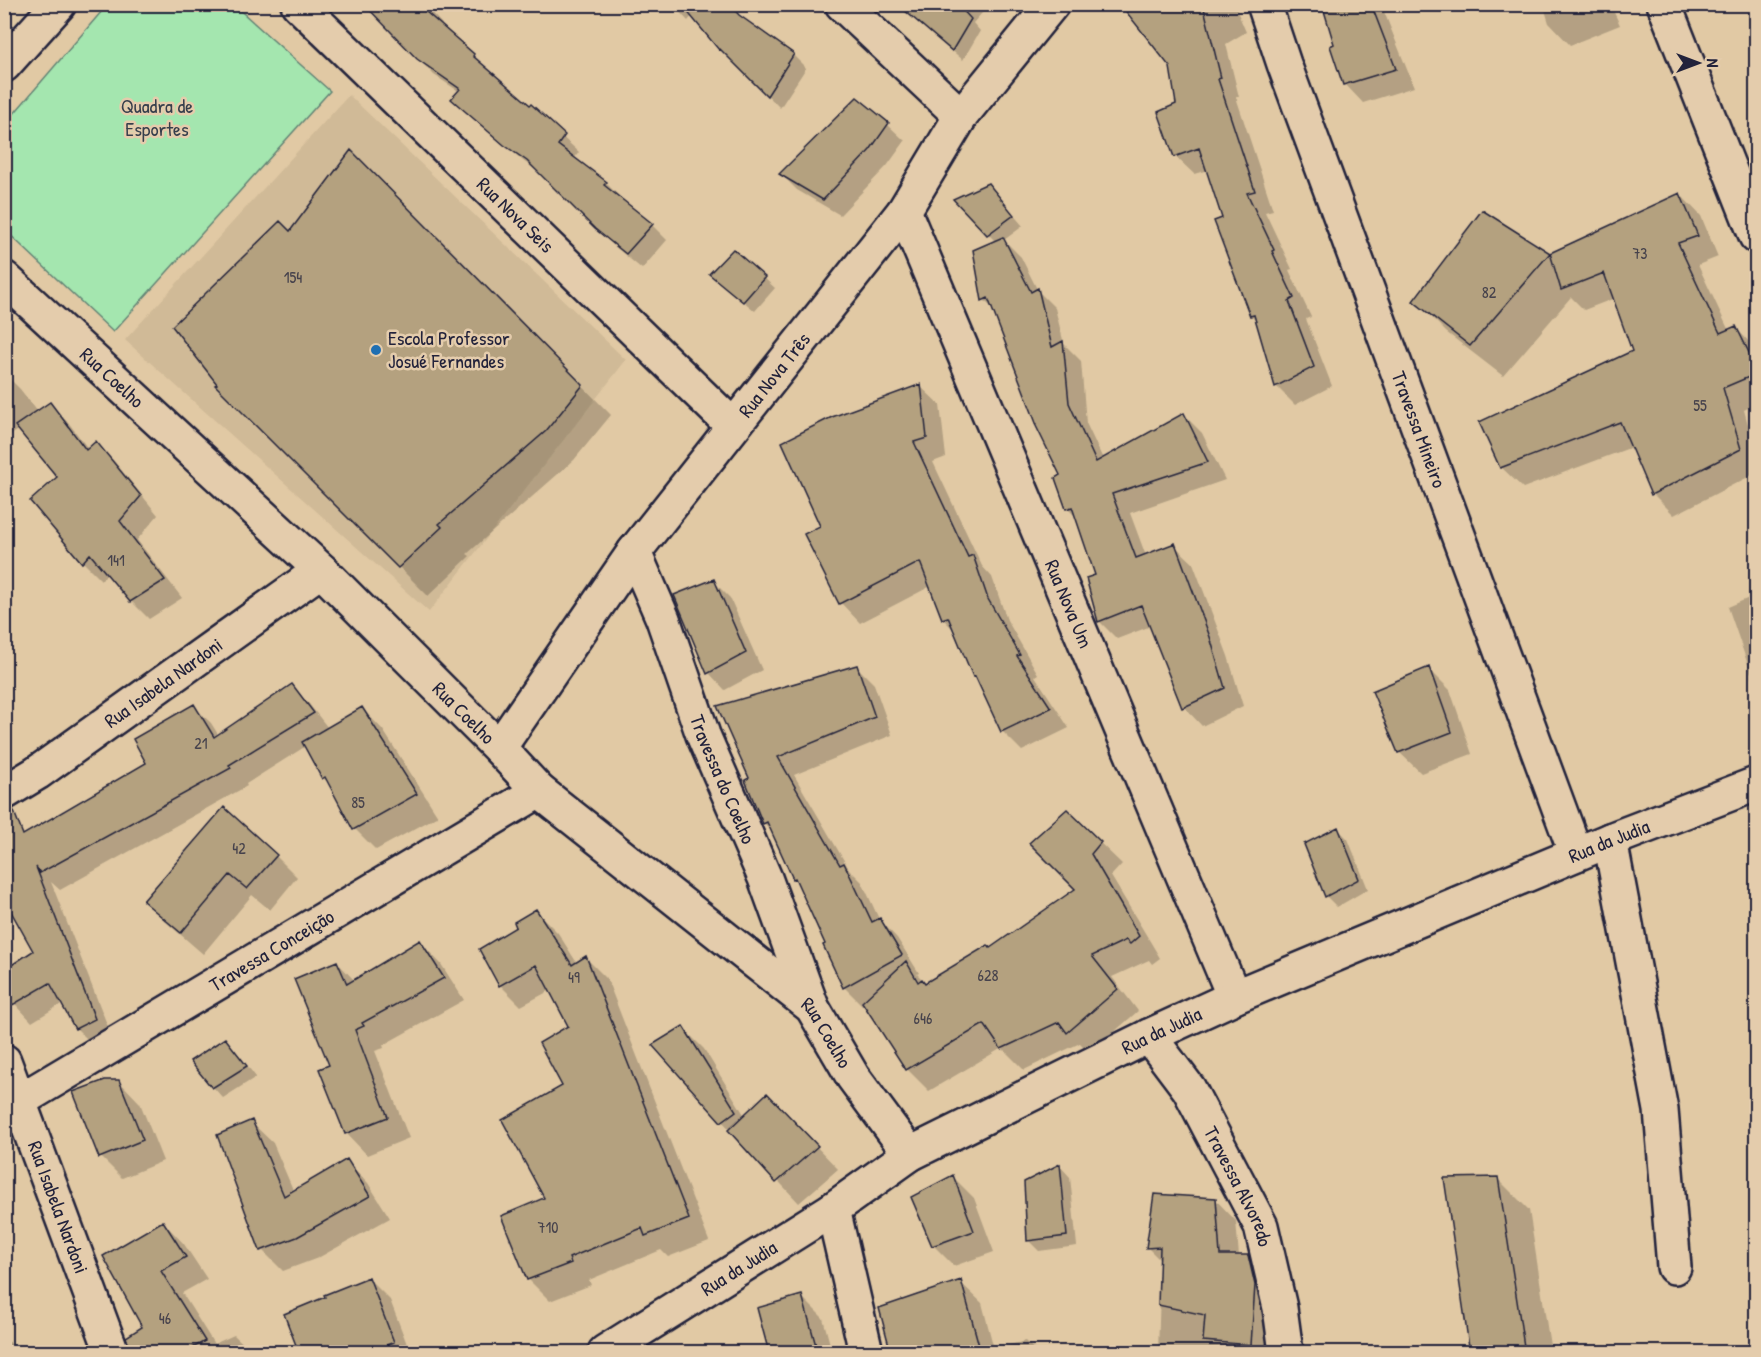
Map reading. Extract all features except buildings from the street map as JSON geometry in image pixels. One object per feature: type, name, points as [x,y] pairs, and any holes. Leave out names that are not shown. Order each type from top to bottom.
[{"type":"street","points":[[4,65],[59,4]]},
{"type":"street","name":"Rua Nova Seis","points":[[298,4],[733,426]]},
{"type":"street","points":[[842,4],[961,116]]},
{"type":"street","name":"Rua Nova Três","points":[[499,748],[634,552],[904,211],[961,116],[1052,4]]},
{"type":"street","name":"Travessa Mineiro","points":[[1264,4],[1284,64],[1576,854]]},
{"type":"street","points":[[1664,4],[1756,236]]},
{"type":"street","name":"Rua Nova Um","points":[[904,211],[1234,997]]},
{"type":"street","name":"Rua Coelho","points":[[4,278],[321,570],[499,748],[539,792],[812,1007],[853,1077],[910,1154]]},
{"type":"street","name":"Travessa do Coelho","points":[[634,552],[663,620],[703,735],[765,878],[812,1007]]},
{"type":"street","name":"Rua Isabela Nardoni","points":[[4,793],[46,766],[321,570]]},
{"type":"street","name":"Rua da Judia","points":[[605,1353],[834,1209],[910,1154],[1149,1036],[1234,997],[1610,840],[1756,784]]},
{"type":"street","name":"Travessa Conceição","points":[[12,1103],[539,792]]},
{"type":"street","points":[[1610,840],[1661,1110],[1674,1267]]},
{"type":"street","name":"Travessa Alvoredo","points":[[1149,1036],[1189,1089],[1261,1226],[1280,1308],[1286,1353]]},
{"type":"street","name":"Rua Isabela Nardoni","points":[[4,1061],[12,1103],[112,1353]]},
{"type":"street","points":[[834,1209],[866,1353]]},
{"type":"shaded area","name":"Escola Professor Josué Fernandes","points":[[349,95],[626,360],[429,612],[125,340]]},
{"type":"green space","name":"Quadra de Esportes","points":[[108,4],[234,5],[330,91],[113,332],[4,229],[5,124]]},
{"type":"place","name":"Escola Professor Josué Fernandes","points":[[376,350]]}]
